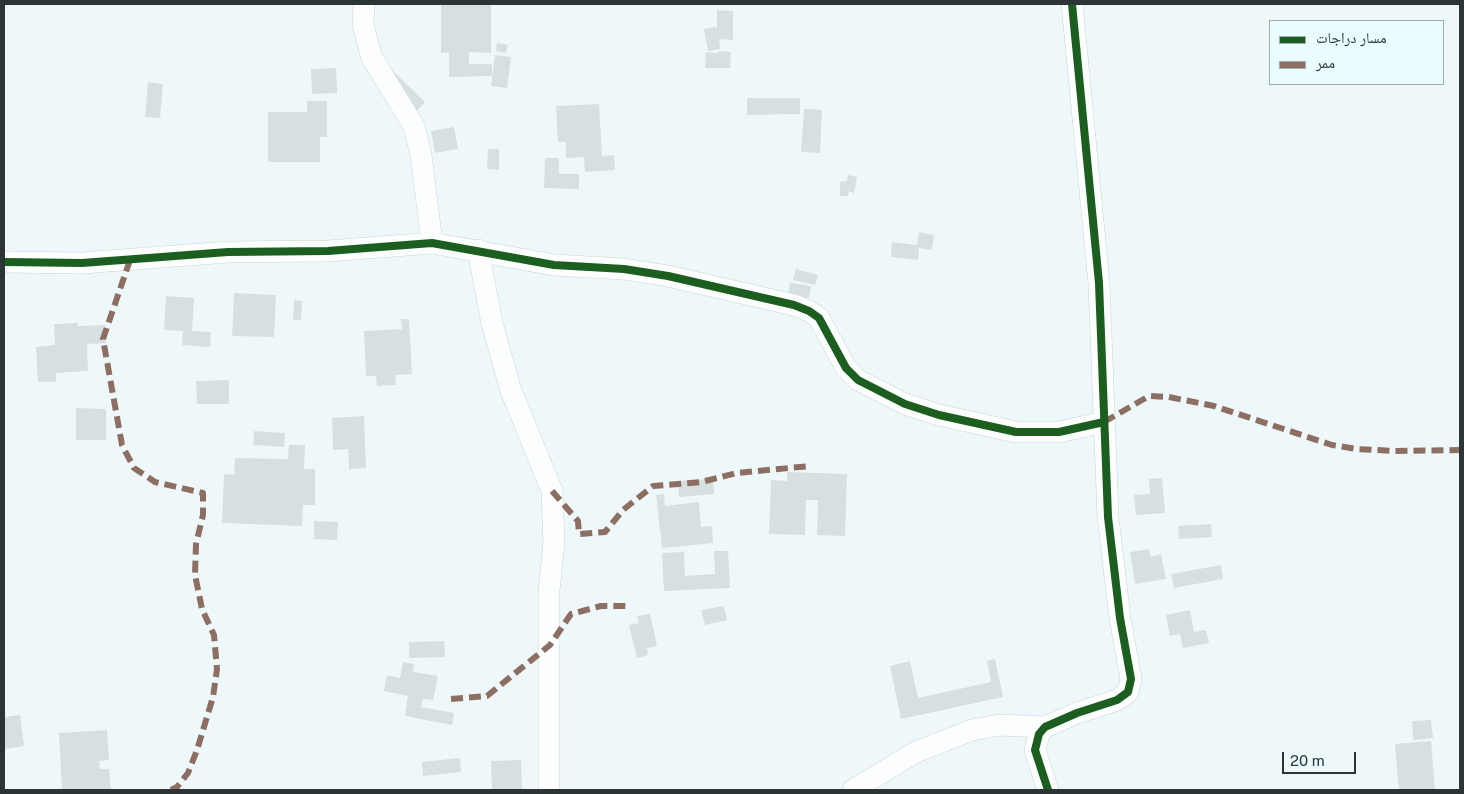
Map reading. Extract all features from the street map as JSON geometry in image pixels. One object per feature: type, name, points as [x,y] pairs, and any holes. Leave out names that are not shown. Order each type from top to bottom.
[{"type":"street","points":[[364,4],[363,25],[372,58],[414,126],[421,154],[432,243]]},
{"type":"street","points":[[853,790],[916,752],[972,730],[999,725],[1045,727],[1077,713],[1117,700],[1128,692],[1130,686],[1130,666],[1120,618],[1108,517],[1099,283],[1072,4]]},
{"type":"street","points":[[4,262],[82,263],[218,253],[328,251],[432,243],[554,264],[624,269],[668,276],[794,305],[819,318],[846,368],[858,380],[905,404],[939,415],[1016,432],[1059,432],[1104,422]]},
{"type":"street","points":[[478,250],[492,323],[510,388],[552,491],[554,542],[549,590],[550,790]]},
{"type":"street","points":[[1045,727],[1036,738],[1035,750],[1048,790]]},
{"type":"building","points":[[441,4],[491,4],[491,53],[469,52],[469,64],[492,64],[492,76],[449,77],[449,52],[441,53]]},
{"type":"building","points":[[717,10],[733,11],[733,40],[719,39],[720,49],[708,51],[704,29],[716,27],[717,30]]},
{"type":"building","points":[[497,43],[508,45],[506,53],[496,51]]},
{"type":"building","points":[[719,51],[731,52],[730,68],[705,68],[706,52],[719,53]]},
{"type":"building","points":[[495,55],[511,57],[507,88],[491,86]]},
{"type":"building","points":[[336,68],[337,93],[312,94],[311,69]]},
{"type":"building","points":[[392,70],[425,102],[411,118],[384,78]]},
{"type":"building","points":[[148,82],[163,84],[160,118],[145,117]]},
{"type":"building","points":[[747,98],[800,98],[800,114],[747,115]]},
{"type":"building","points":[[307,101],[327,101],[327,137],[320,137],[320,162],[268,162],[268,112],[307,112]]},
{"type":"building","points":[[599,104],[602,156],[614,155],[615,170],[585,172],[584,157],[566,158],[566,142],[558,142],[556,106]]},
{"type":"building","points":[[804,109],[822,110],[820,153],[801,152]]},
{"type":"building","points":[[454,127],[458,149],[435,153],[431,131]]},
{"type":"building","points":[[488,149],[499,149],[499,170],[487,169]]},
{"type":"building","points":[[545,158],[559,158],[559,174],[579,174],[579,189],[544,188]]},
{"type":"building","points":[[848,175],[857,177],[854,193],[849,191],[848,196],[840,196],[840,182],[847,181]]},
{"type":"building","points":[[919,232],[934,235],[932,250],[919,248],[918,260],[891,257],[892,242],[917,245]]},
{"type":"building","points":[[796,269],[818,275],[815,285],[793,280]]},
{"type":"building","points":[[790,283],[811,286],[809,298],[788,295]]},
{"type":"building","points":[[234,293],[276,295],[274,337],[232,336]]},
{"type":"building","points":[[166,296],[194,298],[192,331],[211,332],[210,347],[182,345],[183,331],[164,330]]},
{"type":"building","points":[[294,300],[302,301],[301,320],[293,320]]},
{"type":"building","points":[[401,319],[409,319],[412,374],[395,375],[396,385],[377,386],[376,376],[366,376],[364,331],[402,329]]},
{"type":"building","points":[[78,323],[78,326],[105,325],[106,343],[87,344],[88,371],[56,373],[56,382],[38,382],[36,347],[55,345],[54,324]]},
{"type":"building","points":[[229,380],[229,404],[197,404],[196,381]]},
{"type":"building","points":[[76,408],[106,409],[106,440],[76,440]]},
{"type":"building","points":[[364,416],[366,468],[349,469],[348,449],[333,450],[332,418]]},
{"type":"building","points":[[254,431],[285,433],[284,447],[253,445]]},
{"type":"building","points":[[289,445],[305,445],[304,469],[315,469],[315,505],[303,505],[302,526],[222,523],[224,474],[234,475],[235,458],[288,459]]},
{"type":"building","points":[[787,472],[847,474],[845,536],[817,535],[818,500],[806,500],[805,535],[769,534],[771,480],[787,481]]},
{"type":"building","points":[[1162,478],[1165,513],[1136,515],[1134,495],[1150,494],[1149,479]]},
{"type":"building","points":[[713,479],[714,494],[679,497],[678,481]]},
{"type":"building","points":[[664,494],[665,506],[699,502],[701,527],[712,526],[713,543],[662,548],[656,495]]},
{"type":"building","points":[[314,521],[338,522],[337,540],[314,539]]},
{"type":"building","points":[[1211,524],[1212,537],[1179,539],[1178,526]]},
{"type":"building","points":[[1149,549],[1151,557],[1161,554],[1166,579],[1135,584],[1130,552]]},
{"type":"building","points":[[714,551],[728,551],[730,588],[664,591],[662,553],[684,552],[685,576],[715,574]]},
{"type":"building","points":[[1221,565],[1223,579],[1174,588],[1171,574]]},
{"type":"building","points":[[724,606],[727,620],[705,625],[701,610]]},
{"type":"building","points":[[1190,610],[1194,632],[1206,630],[1209,643],[1183,648],[1180,634],[1170,636],[1166,615]]},
{"type":"building","points":[[650,614],[657,646],[647,648],[648,655],[637,658],[629,625],[639,623],[637,616]]},
{"type":"building","points":[[444,641],[445,657],[409,658],[409,642]]},
{"type":"building","points":[[995,659],[1003,697],[901,719],[890,666],[910,661],[918,698],[991,682],[987,661]]},
{"type":"building","points":[[403,662],[414,664],[413,672],[438,676],[433,700],[423,699],[421,707],[454,713],[452,725],[405,716],[408,696],[384,691],[387,675],[400,678]]},
{"type":"building","points":[[20,715],[24,746],[4,749],[4,717]]},
{"type":"building","points":[[1431,720],[1433,738],[1413,740],[1412,721]]},
{"type":"building","points":[[107,730],[109,760],[99,761],[100,769],[109,769],[111,790],[62,790],[59,733]]},
{"type":"building","points":[[1431,741],[1435,790],[1399,790],[1395,744]]},
{"type":"building","points":[[460,758],[461,772],[423,776],[422,762]]},
{"type":"building","points":[[521,760],[522,790],[492,790],[491,761]]},
{"type":"marked path","points":[[130,260],[103,339],[122,445],[134,468],[155,482],[203,493],[203,515],[196,544],[195,575],[202,609],[214,635],[217,669],[213,697],[197,750],[188,773],[177,787],[171,790]]},
{"type":"marked path","points":[[1104,422],[1149,396],[1169,397],[1214,406],[1332,445],[1357,449],[1395,451],[1460,450]]},
{"type":"marked path","points":[[552,491],[578,521],[579,534],[605,532],[623,510],[653,486],[701,482],[737,473],[810,466]]},
{"type":"marked path","points":[[451,699],[487,696],[550,645],[571,614],[601,606],[627,606]]},
{"type":"cycle path","points":[[1048,790],[1035,750],[1039,734],[1045,727],[1077,713],[1117,700],[1128,692],[1131,679],[1120,618],[1108,517],[1099,283],[1072,4]]},
{"type":"cycle path","points":[[4,262],[82,263],[228,252],[328,251],[432,243],[554,265],[624,269],[668,276],[794,305],[809,311],[819,318],[846,368],[858,380],[905,404],[939,415],[1016,432],[1059,432],[1104,422]]}]
